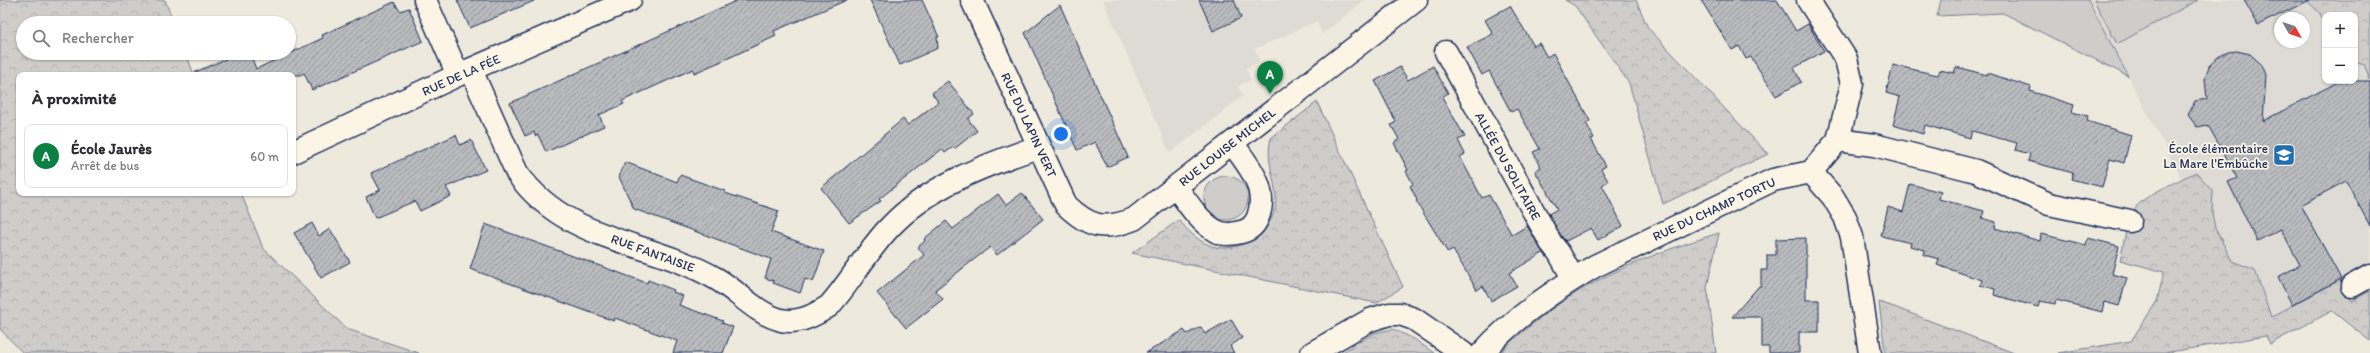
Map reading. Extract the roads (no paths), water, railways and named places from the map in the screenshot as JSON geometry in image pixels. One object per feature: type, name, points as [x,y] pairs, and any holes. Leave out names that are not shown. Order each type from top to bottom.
[{"type":"street","name":"RUE FANTAISIE","points":[[425,0],[465,72],[517,173],[526,185],[554,210],[591,232],[667,256],[689,265],[716,278],[758,310],[782,320],[803,319],[816,315],[829,306],[890,227],[940,188],[980,168],[1038,147]]},
{"type":"street","name":"RUE DE LA FÉE","points":[[296,151],[465,72],[630,0]]},
{"type":"street","name":"RUE DU LAPIN VERT","points":[[972,0],[1038,147],[1066,205],[1081,219],[1095,225],[1109,226]]},
{"type":"street","name":"RUE LOUISE MICHEL","points":[[1109,226],[1134,219],[1416,0]]},
{"type":"street","points":[[1808,0],[1846,59],[1851,73],[1852,84],[1838,140],[1811,172],[1833,197],[1844,217],[1852,237],[1870,353]]},
{"type":"street","name":"ALLÉE DU SOLITAIRE","points":[[1446,52],[1551,243],[1574,278]]},
{"type":"street","points":[[1838,140],[1874,145],[1976,172],[2049,204],[2130,221]]},
{"type":"street","points":[[1176,187],[1195,213],[1216,232],[1228,235],[1248,230],[1256,222],[1259,215],[1262,194],[1255,174],[1232,143]]},
{"type":"street","name":"RUE DU CHAMP TORTU","points":[[1482,353],[1494,339],[1574,278],[1595,266],[1773,180],[1811,172]]},
{"type":"street","points":[[1312,353],[1370,320],[1389,314],[1400,314],[1414,318],[1463,353]]},
{"type":"place","name":"École Jaurès","points":[[1270,94]]},
{"type":"place","name":"École élémentaire La Mare l'Embûche","points":[[2284,155]]}]
